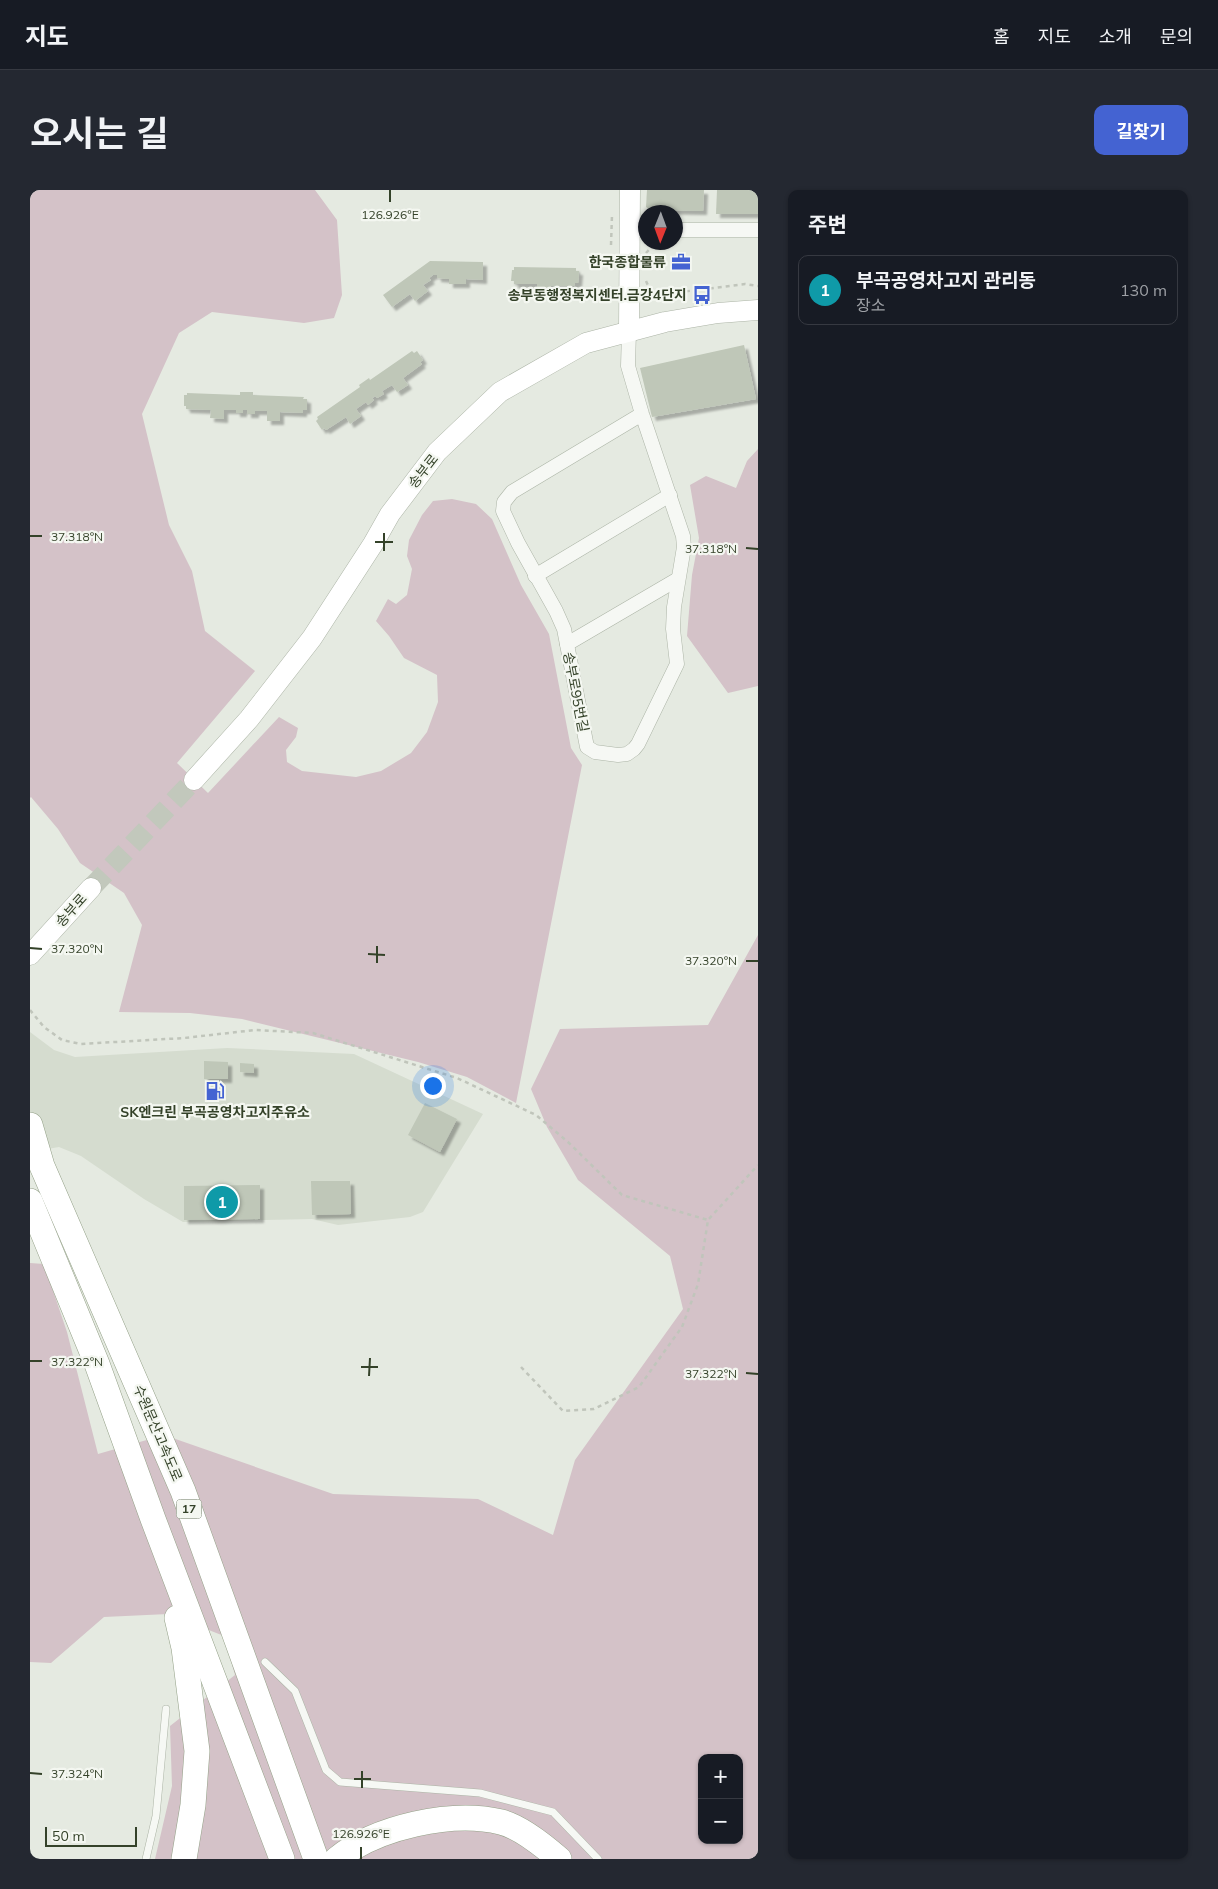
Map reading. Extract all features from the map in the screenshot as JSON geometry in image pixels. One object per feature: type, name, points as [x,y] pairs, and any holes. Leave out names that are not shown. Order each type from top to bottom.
[{"type":"highway","name":"수원문산고속도로","points":[[30,1125],[42,1166],[183,1491],[316,1859]]},
{"type":"highway","points":[[30,1201],[97,1364],[153,1519],[282,1859]]},
{"type":"highway","points":[[153,1519],[184,1648],[197,1751],[193,1804],[184,1859]]},
{"type":"highway","points":[[348,1857],[379,1835],[437,1820],[471,1818],[503,1822],[537,1840],[558,1859]]},
{"type":"highway","points":[[348,1857],[409,1838],[439,1833],[470,1833],[504,1840],[538,1859]]},
{"type":"street","points":[[630,190],[637,230]]},
{"type":"street","points":[[632,330],[637,230],[636,190]]},
{"type":"street","points":[[683,230],[758,230]]},
{"type":"street","name":"송부로","points":[[194,780],[249,719],[312,638],[373,544],[390,514],[437,452],[500,392],[586,343],[632,330],[718,313],[758,310]]},
{"type":"street","name":"송부로95번길","points":[[632,330],[628,366],[642,414],[680,525],[684,547],[678,580],[673,629],[677,664],[638,744],[627,754],[618,755],[595,752],[586,747],[564,629],[556,611],[518,544],[503,511],[504,502],[512,492],[642,414]]},
{"type":"street","points":[[535,576],[670,495]]},
{"type":"street","points":[[567,644],[678,580]]},
{"type":"street","name":"송부로","points":[[30,955],[91,888]]},
{"type":"lane","points":[[266,1662],[295,1692],[326,1770],[340,1782],[480,1793],[553,1812],[598,1859]]},
{"type":"lane","points":[[146,1859],[156,1816],[166,1709]]},
{"type":"path","points":[[611,246],[612,215]]},
{"type":"path","points":[[646,261],[647,250]]},
{"type":"path","points":[[645,279],[651,292],[657,295],[745,284],[758,286]]},
{"type":"path","points":[[30,1010],[44,1027],[62,1040],[81,1044],[184,1038],[255,1030],[313,1033],[456,1078],[536,1115],[568,1142],[622,1195],[708,1220]]},
{"type":"path","points":[[521,1368],[563,1411],[594,1409],[639,1387],[682,1327],[698,1284],[708,1220],[758,1165]]},
{"type":"shaded area","points":[[30,190],[315,190],[337,220],[342,295],[334,318],[304,323],[212,312],[179,333],[142,414],[169,525],[192,571],[205,631],[255,671],[177,763],[208,793],[279,717],[298,728],[296,737],[286,750],[287,762],[302,771],[356,777],[381,771],[411,753],[427,732],[438,702],[437,675],[404,658],[376,621],[388,599],[396,604],[407,595],[412,569],[407,556],[409,540],[422,515],[433,501],[452,499],[476,504],[492,519],[521,585],[549,634],[571,748],[582,765],[516,1103],[467,1077],[418,1062],[242,1019],[190,1013],[119,1012],[142,925],[124,893],[80,863],[58,829],[30,798]]},
{"type":"shaded area","points":[[758,449],[758,686],[728,693],[687,636],[692,575],[699,538],[690,485],[706,476],[736,488],[747,461]]},
{"type":"shaded area","points":[[758,935],[758,1859],[155,1859],[172,1786],[170,1726],[235,1675],[224,1636],[168,1614],[104,1617],[51,1663],[30,1662],[30,1263],[44,1264],[67,1332],[98,1454],[164,1435],[333,1494],[478,1499],[553,1535],[575,1460],[683,1309],[670,1256],[578,1180],[547,1127],[531,1089],[560,1029],[708,1025]]},
{"type":"shaded area","points":[[30,1032],[54,1050],[75,1057],[227,1048],[354,1054],[483,1114],[423,1212],[410,1217],[338,1225],[312,1219],[183,1222],[144,1199],[81,1156],[59,1147],[30,1152]]},
{"type":"building","points":[[647,190],[704,190],[703,211],[683,211],[683,205],[646,205]]},
{"type":"building","points":[[717,190],[758,190],[758,214],[716,214]]},
{"type":"building","points":[[430,261],[483,262],[483,280],[466,279],[466,284],[449,284],[449,279],[437,278],[437,275],[433,275],[429,278],[431,280],[423,285],[428,291],[415,301],[410,294],[392,307],[383,295]]},
{"type":"building","points":[[514,267],[576,268],[576,271],[579,271],[578,283],[575,283],[574,286],[551,286],[550,292],[537,292],[537,284],[514,284],[514,281],[511,281]]},
{"type":"building","points":[[744,345],[756,399],[652,417],[640,368]]},
{"type":"building","points":[[412,351],[414,353],[417,351],[423,360],[420,362],[422,364],[403,378],[408,385],[397,392],[392,385],[382,391],[384,394],[377,398],[376,396],[372,398],[374,400],[368,405],[366,402],[356,409],[361,416],[350,424],[346,417],[326,430],[324,428],[322,430],[316,421],[317,417],[360,387],[359,385],[369,378],[370,380]]},
{"type":"building","points":[[240,392],[253,392],[253,395],[304,397],[303,399],[307,399],[307,410],[303,410],[303,413],[280,412],[280,421],[267,421],[267,411],[255,411],[255,414],[247,414],[247,410],[243,410],[243,413],[236,413],[236,410],[224,410],[224,419],[210,418],[211,410],[186,409],[186,406],[184,406],[184,395],[187,395],[187,393],[240,395]]},
{"type":"building","points":[[204,1061],[228,1062],[228,1079],[204,1079]]},
{"type":"building","points":[[240,1063],[254,1064],[254,1073],[240,1072]]},
{"type":"building","points":[[425,1103],[457,1119],[440,1152],[408,1135]]},
{"type":"building","points":[[311,1181],[350,1181],[351,1214],[312,1215]]},
{"type":"building","points":[[260,1185],[260,1219],[184,1220],[184,1186]]},
{"type":"tunnel","points":[[91,888],[194,780]]},
{"type":"place","name":"한국종합물류","points":[[681,262]]},
{"type":"place","name":"송부동행정복지센터.금강4단지","points":[[702,295]]},
{"type":"place","name":"SK엔크린 부곡공영차고지주유소","points":[[215,1091]]},
{"type":"place","name":"부곡공영차고지 관리동","points":[[222,1202]]}]
